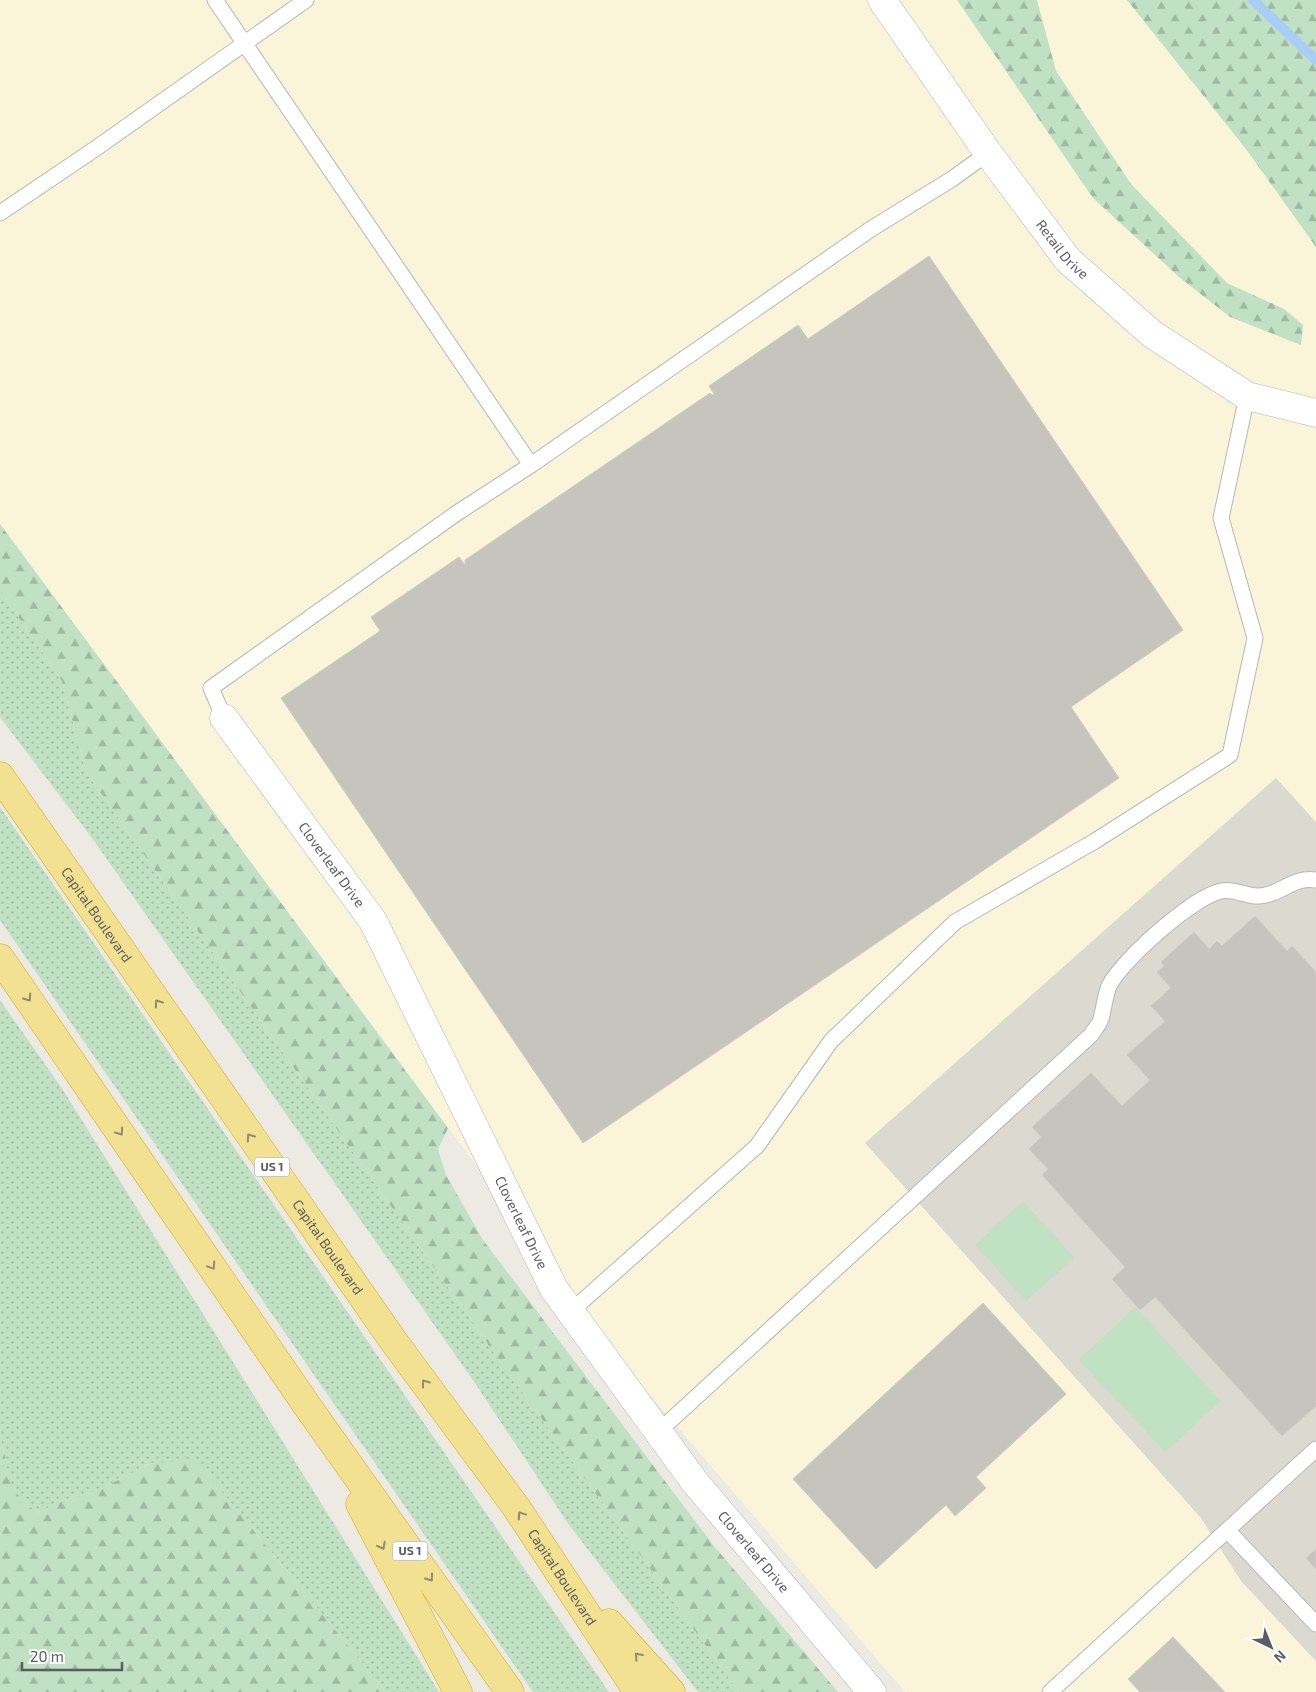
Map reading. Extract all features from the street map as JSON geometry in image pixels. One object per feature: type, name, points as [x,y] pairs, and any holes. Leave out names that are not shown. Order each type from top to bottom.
[{"type":"highway","name":"Capital Boulevard","points":[[0,776],[392,1339],[516,1507],[638,1692]]},
{"type":"highway","name":"US 1","points":[[0,958],[310,1410],[510,1692]]},
{"type":"highway","points":[[310,1410],[458,1692]]},
{"type":"highway","points":[[548,1555],[671,1692]]},
{"type":"street","name":"Retail Drive","points":[[882,0],[988,153],[1068,260],[1152,334],[1247,396],[1316,413]]},
{"type":"street","name":"Cloverleaf Drive","points":[[224,718],[373,921],[554,1289],[694,1481],[872,1692]]},
{"type":"lane","points":[[215,0],[531,465]]},
{"type":"lane","points":[[0,213],[92,151],[306,0]]},
{"type":"lane","points":[[224,718],[211,688],[457,513],[531,465],[871,229],[952,179],[988,153]]},
{"type":"lane","points":[[570,1312],[757,1146],[831,1041],[955,922],[1096,841],[1230,755],[1255,638],[1221,518],[1247,396]]},
{"type":"lane","points":[[658,1432],[1091,1035],[1100,1020],[1109,987],[1119,970],[1188,908],[1196,902],[1223,891],[1258,897],[1279,890],[1298,880],[1316,880]]},
{"type":"lane","points":[[1050,1692],[1316,1449]]},
{"type":"lane","points":[[1227,1530],[1316,1624]]},
{"type":"shaded area","points":[[0,0],[1245,0],[1316,96],[1316,1692],[905,1692],[625,1366],[0,524]]},
{"type":"shaded area","points":[[1276,778],[1316,822],[1316,1661],[1241,1581],[1201,1518],[865,1143]]},
{"type":"green space","points":[[957,0],[1037,0],[1056,71],[1131,184],[1227,283],[1284,309],[1303,325],[1301,345],[1230,317],[1179,277],[1093,198]]},
{"type":"green space","points":[[1127,0],[1316,0],[1316,247],[1246,149]]},
{"type":"green space","points":[[0,524],[448,1128],[438,1149],[446,1175],[483,1240],[714,1546],[838,1692],[739,1692],[499,1360],[86,772],[62,681],[0,590]]},
{"type":"green space","points":[[0,590],[62,681],[86,772],[499,1360],[739,1692],[698,1692],[569,1525],[473,1380],[92,838],[0,717]]},
{"type":"green space","points":[[0,807],[609,1692],[533,1692],[0,920]]},
{"type":"green space","points":[[0,1000],[63,1090],[439,1692],[386,1692],[218,1487],[151,1463],[97,1491],[57,1502],[39,1513],[27,1504],[13,1488],[0,1438]]},
{"type":"green space","points":[[1023,1201],[1074,1258],[1026,1301],[975,1245]]},
{"type":"green space","points":[[1135,1307],[1221,1401],[1165,1452],[1079,1360]]},
{"type":"green space","points":[[0,1438],[13,1488],[27,1504],[39,1513],[57,1502],[97,1491],[151,1463],[194,1461],[218,1487],[386,1692],[0,1692]]},
{"type":"building","points":[[929,256],[1183,630],[1071,707],[1119,778],[583,1143],[281,698],[380,631],[371,617],[459,557],[465,565],[465,560],[710,393],[714,394],[709,386],[798,325],[808,339]]},
{"type":"building","points":[[1255,916],[1287,951],[1292,946],[1316,972],[1316,1406],[1282,1436],[1155,1297],[1140,1310],[1112,1279],[1125,1267],[1042,1175],[1048,1169],[1029,1149],[1041,1137],[1032,1127],[1091,1073],[1122,1106],[1150,1080],[1127,1055],[1165,1021],[1151,1006],[1171,988],[1157,972],[1164,966],[1161,962],[1194,932],[1209,949],[1217,941],[1222,946]]},
{"type":"building","points":[[983,1303],[1066,1394],[976,1477],[986,1488],[955,1516],[946,1505],[876,1569],[793,1479]]},
{"type":"building","points":[[1316,1549],[1316,1569],[1306,1558]]},
{"type":"building","points":[[1173,1637],[1225,1692],[1140,1692],[1128,1679]]},
{"type":"waterway","points":[[1253,0],[1316,60]]}]
